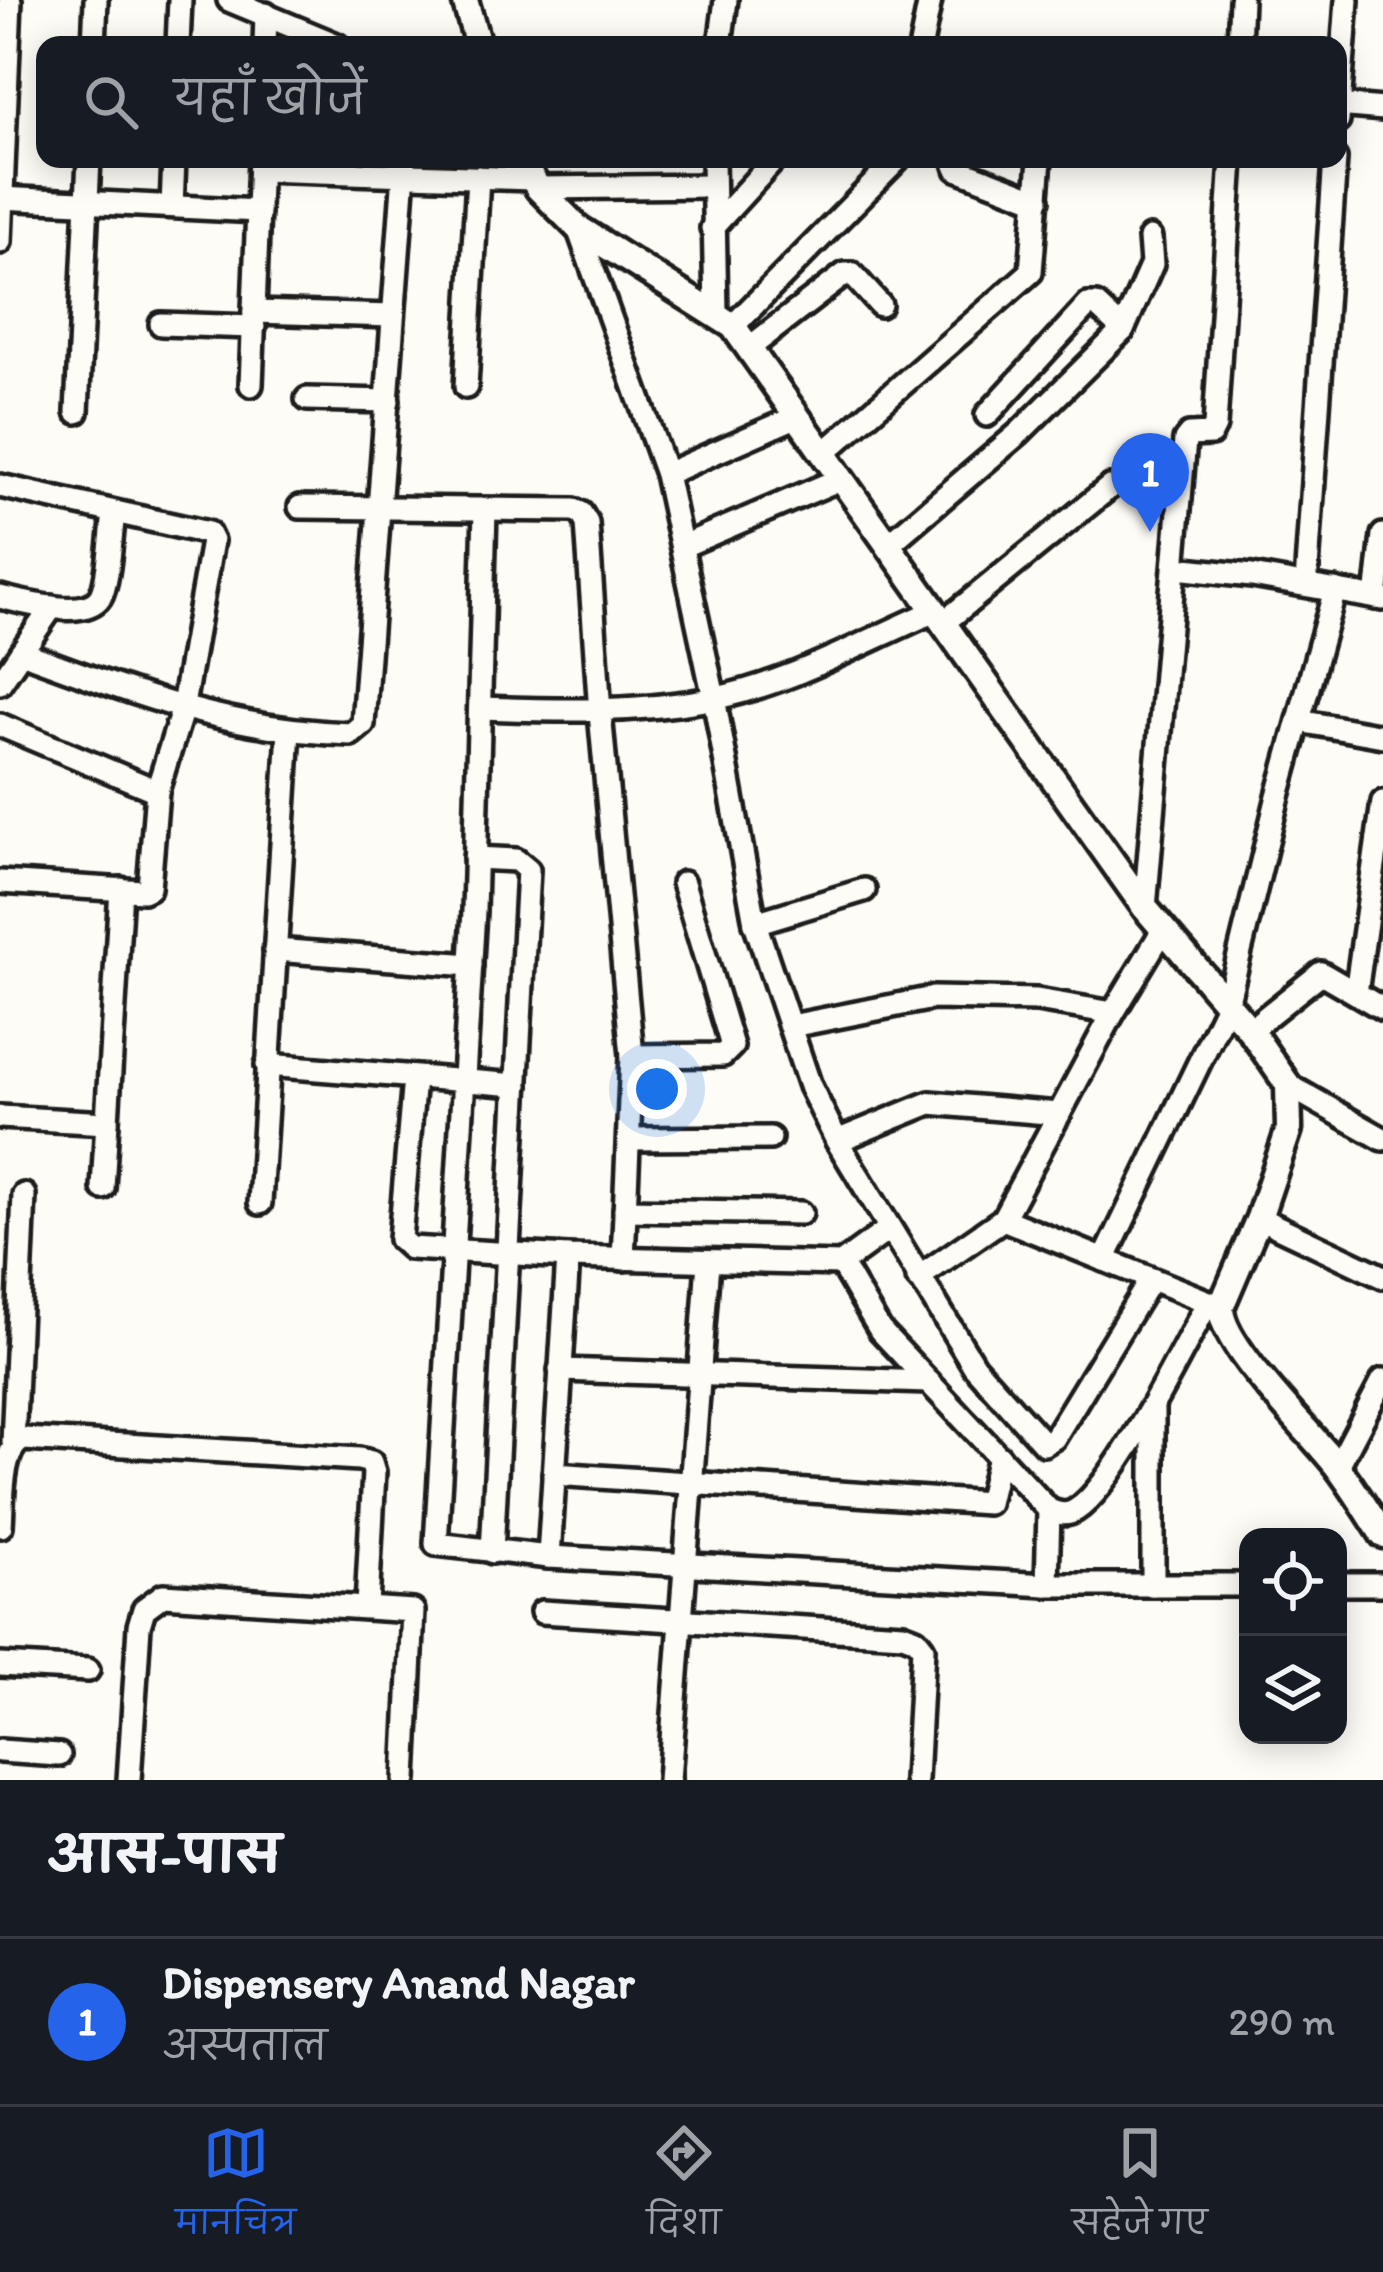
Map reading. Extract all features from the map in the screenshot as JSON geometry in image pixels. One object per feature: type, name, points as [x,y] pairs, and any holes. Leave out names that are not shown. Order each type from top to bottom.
[{"type":"street","points":[[0,242],[10,0]]},
{"type":"street","points":[[94,36],[96,0]]},
{"type":"street","points":[[178,36],[180,0]]},
{"type":"street","points":[[229,0],[315,36]]},
{"type":"street","points":[[465,0],[475,36]]},
{"type":"street","points":[[721,36],[726,0]]},
{"type":"street","points":[[923,36],[930,0]]},
{"type":"street","points":[[1239,36],[1241,0]]},
{"type":"street","points":[[1344,36],[1347,0]]},
{"type":"street","points":[[265,36],[266,14]]},
{"type":"street","points":[[1347,106],[1383,109]]},
{"type":"street","points":[[77,412],[88,168]]},
{"type":"street","points":[[172,206],[173,168]]},
{"type":"street","points":[[251,385],[260,168]]},
{"type":"street","points":[[21,652],[182,710],[289,730],[351,734],[363,724],[404,168]]},
{"type":"street","points":[[411,168],[478,177],[530,175],[712,186]]},
{"type":"street","points":[[713,168],[712,228],[725,320]]},
{"type":"street","points":[[712,228],[767,168]]},
{"type":"street","points":[[725,320],[888,168]]},
{"type":"street","points":[[957,168],[1038,200]]},
{"type":"street","points":[[824,453],[1031,272],[1040,168]]},
{"type":"street","points":[[1145,908],[1185,440],[1190,435],[1211,434],[1215,426],[1231,168]]},
{"type":"street","points":[[1306,584],[1334,168]]},
{"type":"street","points":[[530,175],[578,228],[725,320],[798,416],[1145,908],[1250,1030],[1288,1085],[1383,1139]]},
{"type":"street","points":[[466,387],[478,177]]},
{"type":"street","points":[[1,198],[258,211]]},
{"type":"street","points":[[578,228],[666,474],[714,698],[754,923],[810,1086],[837,1141],[974,1366],[1044,1444],[1054,1438],[1151,1279]]},
{"type":"street","points":[[889,544],[1018,434],[1123,330],[1152,264],[1150,238]]},
{"type":"street","points":[[749,348],[845,274],[852,274],[880,305]]},
{"type":"street","points":[[988,415],[1088,305],[1096,305],[1123,330]]},
{"type":"street","points":[[161,325],[393,316]]},
{"type":"street","points":[[307,399],[388,401]]},
{"type":"street","points":[[666,474],[798,416]]},
{"type":"street","points":[[683,546],[840,479]]},
{"type":"street","points":[[0,486],[211,536],[182,710],[157,791],[149,888],[0,882]]},
{"type":"street","points":[[481,708],[600,713],[714,698],[781,678],[939,617],[1110,488]]},
{"type":"street","points":[[300,507],[574,510],[585,517],[632,1056],[623,1259]]},
{"type":"street","points":[[485,510],[471,964],[436,1544],[549,1557],[1047,1585],[1239,1585]]},
{"type":"street","points":[[0,597],[52,608],[91,605],[102,596],[114,514]]},
{"type":"street","points":[[1176,568],[1379,598],[1383,535]]},
{"type":"street","points":[[1104,1260],[1227,1005],[1335,590]]},
{"type":"street","points":[[0,683],[52,608]]},
{"type":"street","points":[[1299,721],[1383,736]]},
{"type":"street","points":[[0,725],[157,791]]},
{"type":"street","points":[[260,1203],[289,730]]},
{"type":"street","points":[[1357,993],[1383,802]]},
{"type":"street","points":[[475,858],[516,860],[528,871],[492,1552]]},
{"type":"street","points":[[632,1056],[723,1054],[732,1046],[683,883]]},
{"type":"street","points":[[103,1188],[121,889]]},
{"type":"street","points":[[754,923],[864,890]]},
{"type":"street","points":[[918,1278],[1003,1219],[1163,930]]},
{"type":"street","points":[[275,950],[471,964]]},
{"type":"street","points":[[1250,1030],[1314,975],[1327,974],[1383,1009]]},
{"type":"street","points":[[790,1026],[933,998],[1037,1000],[1113,1013]]},
{"type":"street","points":[[267,1065],[517,1084]]},
{"type":"street","points":[[414,1078],[400,1239],[410,1248],[841,1264],[890,1229]]},
{"type":"street","points":[[841,1264],[880,1330],[1049,1510],[1070,1514],[1103,1480],[1215,1305],[1259,1218],[1289,1129],[1288,1085]]},
{"type":"street","points":[[837,1141],[930,1103],[1059,1114]]},
{"type":"street","points":[[0,1117],[107,1123]]},
{"type":"street","points":[[628,1139],[770,1138]]},
{"type":"street","points":[[1,1526],[6,1453],[14,1443],[24,1195]]},
{"type":"street","points":[[626,1210],[801,1213]]},
{"type":"street","points":[[1259,1218],[1383,1276]]},
{"type":"street","points":[[1003,1219],[1215,1305],[1225,1330],[1337,1466],[1383,1535]]},
{"type":"street","points":[[549,1557],[568,1257]]},
{"type":"street","points":[[669,1780],[709,1262]]},
{"type":"street","points":[[560,1370],[929,1382]]},
{"type":"street","points":[[1337,1466],[1383,1380]]},
{"type":"street","points":[[1153,1404],[1153,1585]]},
{"type":"street","points":[[14,1443],[46,1441],[371,1462],[367,1606]]},
{"type":"street","points":[[554,1474],[988,1503],[999,1456]]},
{"type":"street","points":[[1047,1585],[1049,1510]]},
{"type":"street","points":[[1347,1584],[1383,1584]]},
{"type":"street","points":[[129,1780],[139,1626],[151,1600],[163,1595],[409,1609],[414,1615],[405,1780]]},
{"type":"street","points":[[542,1612],[903,1634],[922,1648],[916,1780]]},
{"type":"street","points":[[0,1665],[88,1670]]},
{"type":"street","points":[[0,1751],[58,1755]]},
{"type":"place","name":"Dispensery Anand Nagar","points":[[1150,532]]}]
